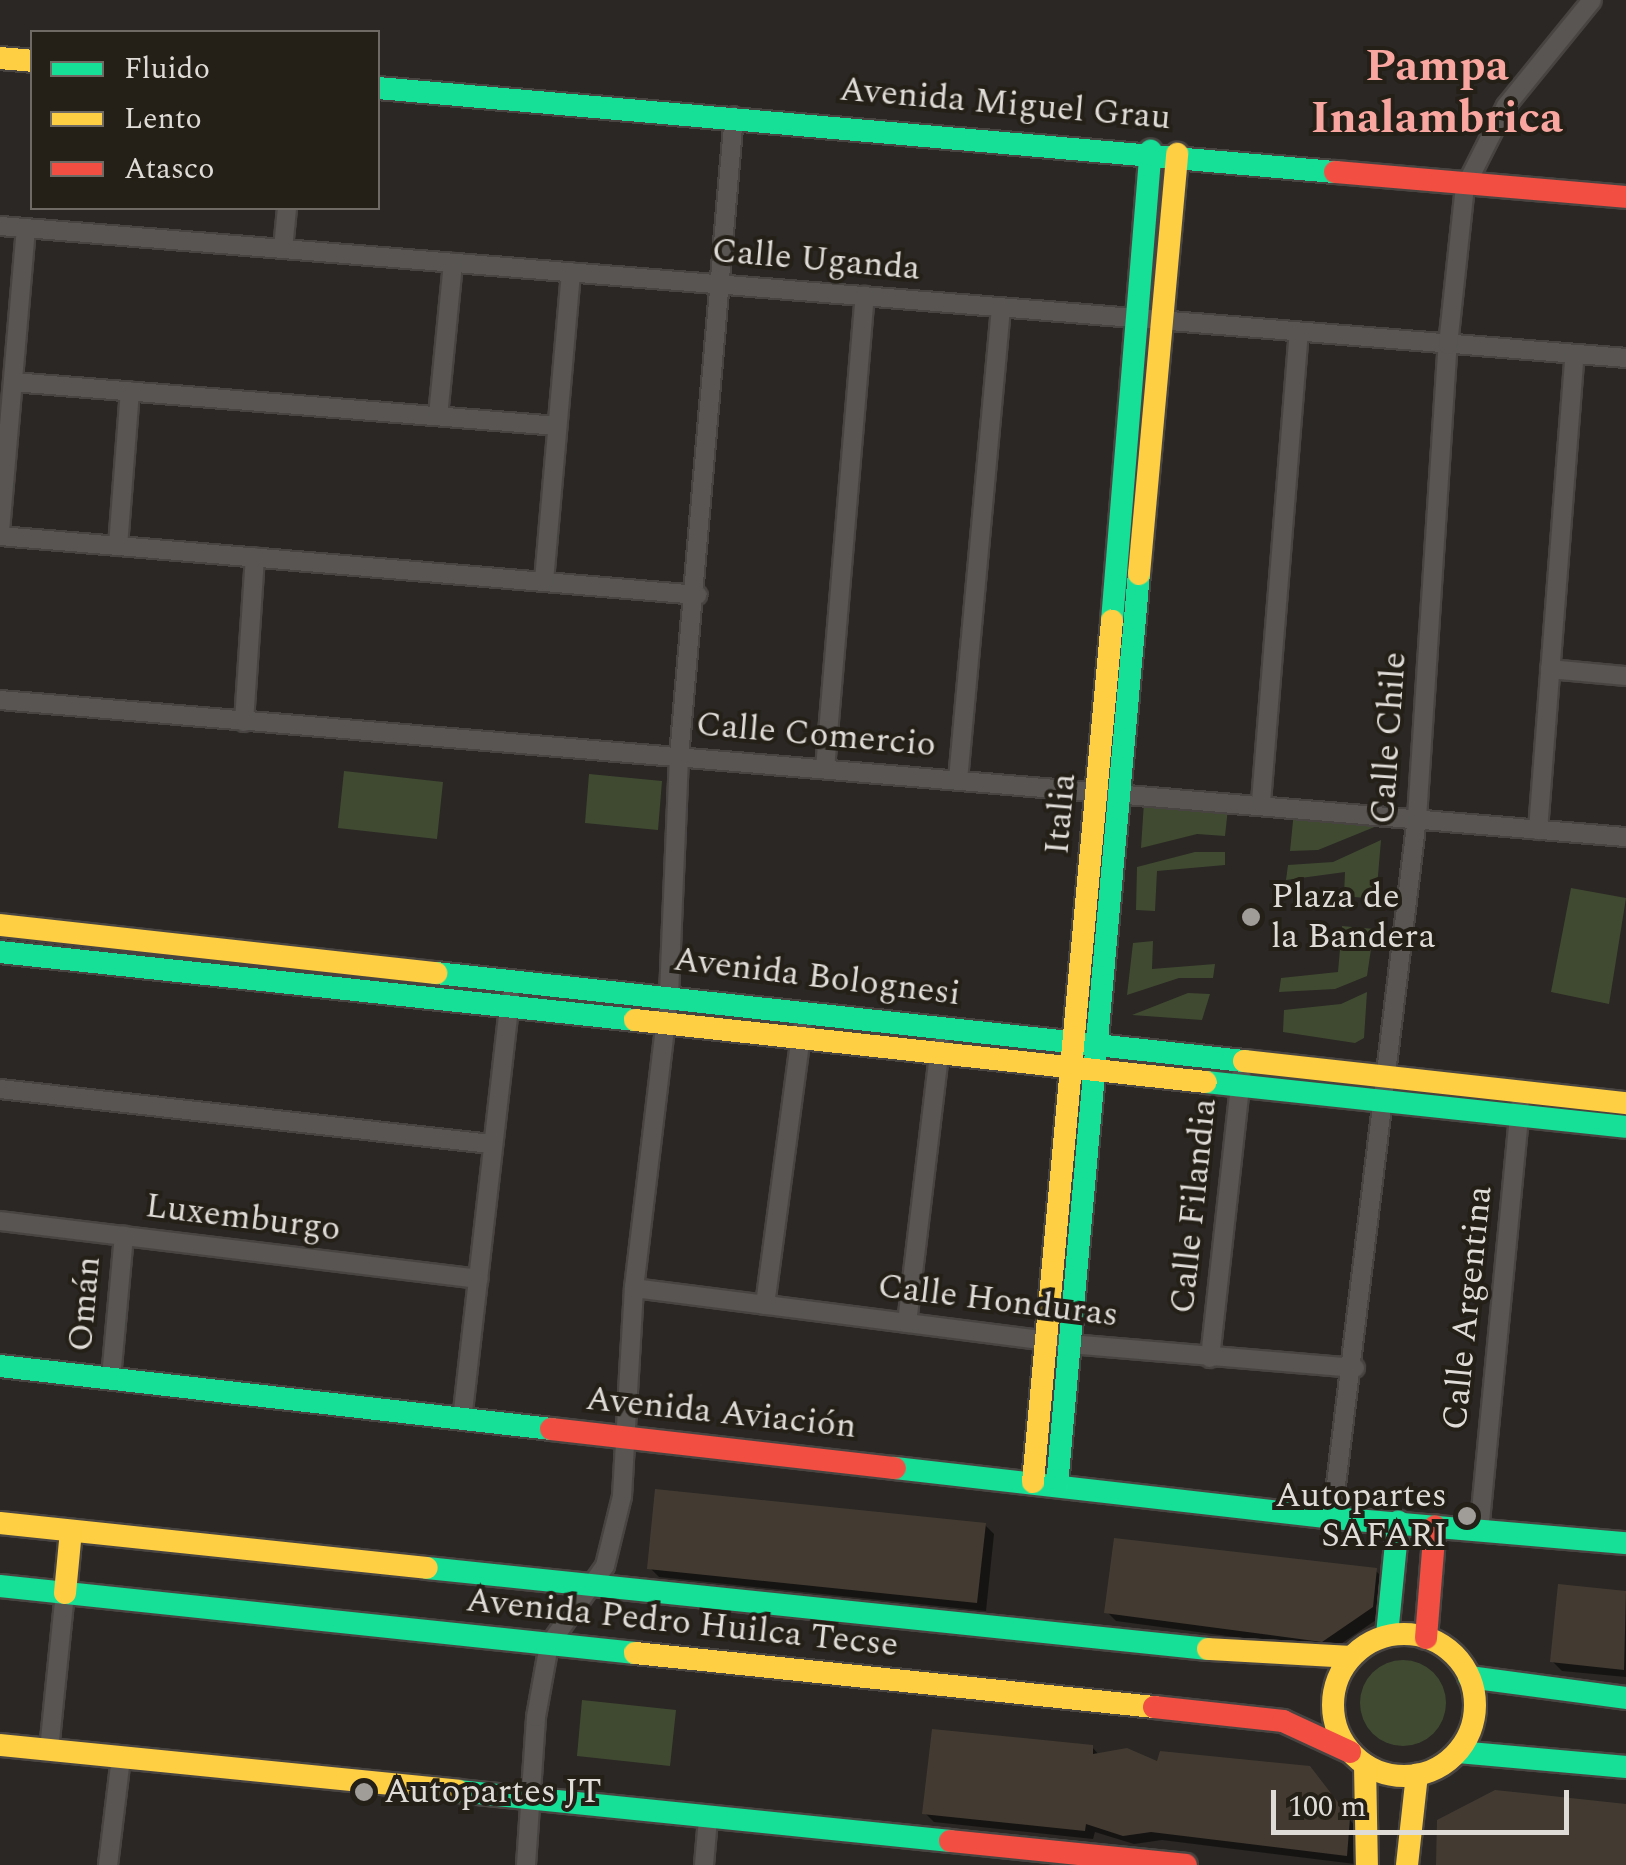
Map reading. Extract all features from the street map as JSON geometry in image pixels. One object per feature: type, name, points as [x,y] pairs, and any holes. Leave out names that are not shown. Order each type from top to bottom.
[{"type":"street","name":"Calle Chile","points":[[1332,1518],[1355,1368],[1417,818],[1448,344],[1465,188],[1506,106],[1592,0]]},
{"type":"street","points":[[0,58],[30,61]]},
{"type":"street","name":"Avenida Miguel Grau","points":[[380,88],[1151,151],[1465,188],[1626,197]]},
{"type":"street","points":[[526,1865],[535,1800],[536,1717],[549,1645],[564,1616],[592,1588],[617,1534],[634,1288],[669,995],[679,756],[698,594],[734,116]]},
{"type":"street","name":"Italia","points":[[1045,1483],[1109,791],[1151,151]]},
{"type":"street","points":[[1109,791],[1177,154]]},
{"type":"street","points":[[283,249],[287,210]]},
{"type":"street","name":"Calle Uganda","points":[[0,226],[1626,358]]},
{"type":"street","points":[[26,228],[0,534],[698,594]]},
{"type":"street","points":[[438,416],[453,263]]},
{"type":"street","points":[[544,582],[571,272]]},
{"type":"street","points":[[825,769],[866,296]]},
{"type":"street","points":[[958,780],[1001,308]]},
{"type":"street","points":[[1260,802],[1299,333]]},
{"type":"street","points":[[1538,830],[1575,354]]},
{"type":"street","points":[[13,382],[557,426]]},
{"type":"street","points":[[118,546],[130,392]]},
{"type":"street","points":[[244,722],[255,558]]},
{"type":"street","points":[[1550,670],[1626,676]]},
{"type":"street","name":"Calle Comercio","points":[[0,700],[1260,802],[1626,837]]},
{"type":"street","name":"Avenida Bolognesi","points":[[0,925],[669,995],[1242,1061],[1389,1072],[1626,1103]]},
{"type":"street","name":"Avenida Bolognesi","points":[[0,952],[1626,1127]]},
{"type":"street","points":[[462,1420],[512,978]]},
{"type":"street","points":[[765,1304],[804,1010]]},
{"type":"street","points":[[908,1323],[942,1027]]},
{"type":"street","name":"Calle Filandia","points":[[1210,1358],[1242,1061]]},
{"type":"street","points":[[0,1088],[493,1144]]},
{"type":"street","name":"Calle Argentina","points":[[1478,1532],[1522,1091]]},
{"type":"street","name":"Luxemburgo","points":[[0,1221],[478,1279]]},
{"type":"street","name":"Omán","points":[[111,1378],[124,1236]]},
{"type":"street","name":"Calle Honduras","points":[[634,1288],[1058,1342],[1355,1368]]},
{"type":"street","name":"Avenida Aviación","points":[[0,1366],[1332,1518],[1626,1543]]},
{"type":"street","points":[[1387,1635],[1398,1522]]},
{"type":"street","name":"Avenida Pedro Huilca Tecse","points":[[0,1523],[592,1588],[1302,1659],[1350,1657]]},
{"type":"street","points":[[1426,1638],[1436,1526]]},
{"type":"street","points":[[49,1750],[71,1531]]},
{"type":"street","points":[[1626,1535],[1626,1543]]},
{"type":"street","name":"Avenida Pedro Huilca Tecse","points":[[0,1586],[1283,1721],[1357,1758]]},
{"type":"street","points":[[1366,1865],[1357,1758],[1333,1716],[1333,1694],[1350,1657],[1387,1635],[1426,1638],[1459,1660],[1469,1678],[1474,1716],[1458,1752]]},
{"type":"street","points":[[1469,1678],[1626,1698]]},
{"type":"street","points":[[0,1744],[708,1818],[1029,1857],[1186,1865]]},
{"type":"street","points":[[1357,1758],[1417,1775],[1458,1752],[1626,1767]]},
{"type":"street","points":[[108,1865],[122,1758]]},
{"type":"street","points":[[1407,1865],[1417,1775]]},
{"type":"street","points":[[704,1865],[708,1818]]},
{"type":"green space","points":[[344,771],[443,782],[437,839],[338,828]]},
{"type":"green space","points":[[589,774],[662,781],[658,830],[585,823]]},
{"type":"green space","points":[[1144,802],[1228,808],[1225,836],[1197,834],[1141,848]]},
{"type":"green space","points":[[1294,811],[1377,819],[1377,826],[1318,850],[1290,851]]},
{"type":"green space","points":[[1381,840],[1376,899],[1344,896],[1345,872],[1286,880],[1288,865],[1333,862]]},
{"type":"green space","points":[[1195,852],[1225,852],[1225,865],[1157,871],[1155,911],[1136,910],[1137,867]]},
{"type":"green space","points":[[1571,888],[1626,898],[1609,1004],[1551,992]]},
{"type":"green space","points":[[1342,926],[1374,929],[1367,976],[1335,989],[1279,992],[1281,978],[1338,972]]},
{"type":"green space","points":[[1153,941],[1152,969],[1215,964],[1213,978],[1179,978],[1127,995],[1133,943]]},
{"type":"green space","points":[[1367,992],[1364,1038],[1355,1043],[1283,1032],[1284,1010],[1341,1004]]},
{"type":"green space","points":[[1188,993],[1210,994],[1202,1020],[1132,1015]]},
{"type":"green space","points":[[1403,1660],[1420,1663],[1434,1672],[1443,1686],[1443,1720],[1434,1734],[1420,1743],[1403,1746],[1386,1743],[1372,1734],[1363,1720],[1360,1703],[1363,1686],[1372,1672],[1386,1663]]},
{"type":"green space","points":[[582,1700],[676,1710],[670,1766],[577,1756]]},
{"type":"building","points":[[655,1489],[986,1523],[977,1603],[647,1569]]},
{"type":"building","points":[[1114,1538],[1377,1568],[1373,1607],[1322,1642],[1104,1613]]},
{"type":"building","points":[[1558,1584],[1626,1591],[1624,1670],[1550,1662]]},
{"type":"building","points":[[932,1729],[1093,1745],[1093,1754],[1127,1748],[1157,1761],[1160,1751],[1310,1766],[1350,1818],[1347,1856],[1151,1832],[1123,1836],[1086,1824],[1085,1831],[922,1814]]},
{"type":"building","points":[[1495,1790],[1626,1804],[1626,1865],[1436,1865],[1437,1820]]},
{"type":"traffic: fast","points":[[380,88],[1335,172]]},
{"type":"traffic: fast","points":[[1112,621],[1151,151]]},
{"type":"traffic: fast","points":[[1057,1485],[1139,574]]},
{"type":"traffic: fast","points":[[0,952],[635,1020]]},
{"type":"traffic: fast","points":[[436,973],[1244,1061]]},
{"type":"traffic: fast","points":[[1206,1082],[1626,1127]]},
{"type":"traffic: fast","points":[[0,1366],[551,1429]]},
{"type":"traffic: fast","points":[[895,1468],[1332,1518],[1626,1543]]},
{"type":"traffic: fast","points":[[1387,1635],[1398,1522]]},
{"type":"traffic: fast","points":[[427,1568],[1208,1649]]},
{"type":"traffic: fast","points":[[0,1586],[635,1653]]},
{"type":"traffic: fast","points":[[1469,1677],[1626,1698]]},
{"type":"traffic: fast","points":[[1458,1752],[1626,1767]]},
{"type":"traffic: fast","points":[[458,1791],[950,1841]]},
{"type":"traffic: slow","points":[[0,58],[30,61]]},
{"type":"traffic: slow","points":[[1139,574],[1177,154]]},
{"type":"traffic: slow","points":[[1033,1482],[1112,621]]},
{"type":"traffic: slow","points":[[0,925],[436,973]]},
{"type":"traffic: slow","points":[[635,1020],[1206,1082]]},
{"type":"traffic: slow","points":[[1244,1061],[1626,1103]]},
{"type":"traffic: slow","points":[[0,1523],[427,1568]]},
{"type":"traffic: slow","points":[[65,1593],[71,1531]]},
{"type":"traffic: slow","points":[[1404,1634],[1431,1639],[1454,1655],[1470,1678],[1475,1705],[1470,1732],[1454,1755],[1431,1771],[1404,1776],[1377,1771],[1354,1755],[1338,1732],[1333,1705],[1338,1678],[1354,1655],[1377,1639],[1404,1634]]},
{"type":"traffic: slow","points":[[1208,1649],[1350,1657]]},
{"type":"traffic: slow","points":[[635,1653],[1154,1707]]},
{"type":"traffic: slow","points":[[0,1745],[458,1791]]},
{"type":"traffic: slow","points":[[1365,1765],[1367,1865]]},
{"type":"traffic: slow","points":[[1407,1865],[1417,1775]]},
{"type":"traffic: jam","points":[[1335,172],[1626,197]]},
{"type":"traffic: jam","points":[[551,1429],[895,1468]]},
{"type":"traffic: jam","points":[[1426,1638],[1435,1526]]},
{"type":"traffic: jam","points":[[1154,1707],[1283,1721],[1350,1752]]},
{"type":"traffic: jam","points":[[950,1841],[1186,1865]]},
{"type":"place","name":"Plaza de la Bandera","points":[[1251,917]]},
{"type":"place","name":"Autopartes SAFARI","points":[[1467,1516]]},
{"type":"place","name":"Autopartes JT","points":[[364,1792]]},
{"type":"district","name":"Pampa Inalambrica","points":[[1437,93]]}]
